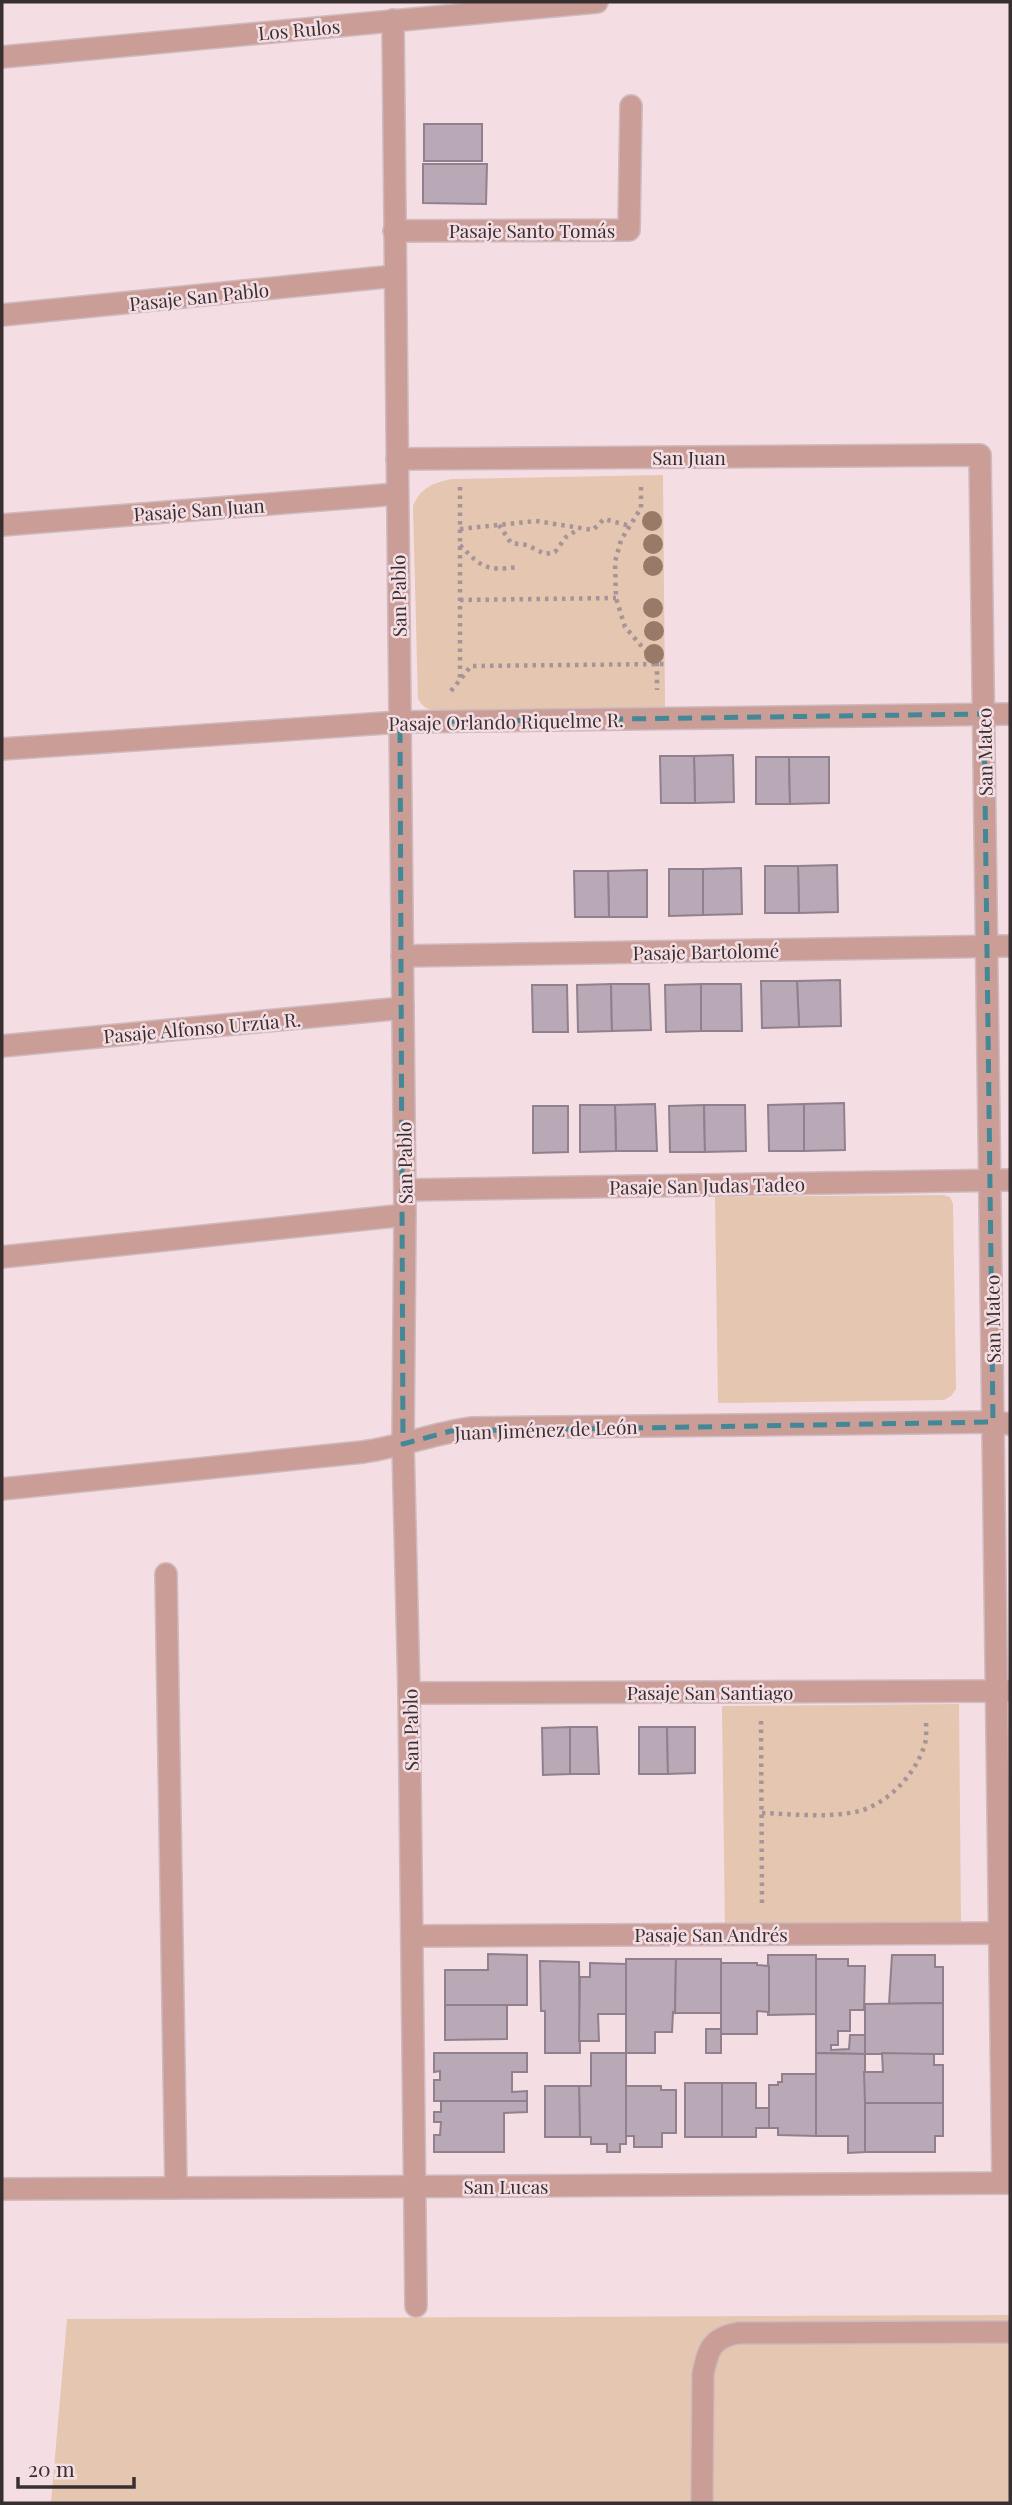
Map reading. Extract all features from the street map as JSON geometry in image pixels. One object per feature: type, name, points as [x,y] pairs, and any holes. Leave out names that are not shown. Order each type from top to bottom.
[{"type":"street","name":"Los Rulos","points":[[2,57],[597,2]]},
{"type":"street","name":"San Pablo","points":[[393,20],[405,1190],[403,1444],[409,1693],[416,2305]]},
{"type":"street","name":"Pasaje Santo Tomás","points":[[394,230],[629,230],[631,106]]},
{"type":"street","name":"Pasaje San Pablo","points":[[2,315],[395,276]]},
{"type":"street","name":"San Juan","points":[[397,459],[980,455]]},
{"type":"street","name":"San Mateo","points":[[980,455],[986,946],[1000,1180],[1007,2183]]},
{"type":"street","name":"Pasaje San Juan","points":[[2,525],[397,494]]},
{"type":"street","name":"Pasaje Orlando Riquelme R.","points":[[2,749],[400,722],[1010,714]]},
{"type":"street","name":"Pasaje Bartolomé","points":[[402,956],[1010,946]]},
{"type":"street","name":"Pasaje Alfonso Urzúa R.","points":[[2,1046],[403,1008]]},
{"type":"street","name":"Pasaje San Judas Tadeo","points":[[405,1190],[1000,1180]]},
{"type":"street","points":[[2,1257],[405,1215]]},
{"type":"street","name":"Juan Jiménez de León","points":[[2,1489],[363,1452],[471,1428],[1002,1423]]},
{"type":"street","points":[[166,1574],[176,2188]]},
{"type":"street","name":"Pasaje San Santiago","points":[[409,1693],[1003,1691]]},
{"type":"street","name":"Pasaje San Andrés","points":[[412,1936],[1005,1933]]},
{"type":"street","name":"San Lucas","points":[[2,2189],[1007,2183]]},
{"type":"street","points":[[702,2503],[703,2374],[706,2357],[713,2344],[722,2336],[738,2333],[1010,2333]]},
{"type":"path","points":[[641,481],[641,508],[621,540],[615,562],[615,598],[625,627],[657,664],[657,701]]},
{"type":"path","points":[[460,483],[460,679]]},
{"type":"path","points":[[460,529],[536,521],[593,530],[604,519],[630,526]]},
{"type":"path","points":[[499,525],[511,543],[527,545],[544,554],[555,552],[566,537],[580,528]]},
{"type":"path","points":[[460,544],[481,566],[495,569],[518,567]]},
{"type":"path","points":[[460,600],[615,598]]},
{"type":"path","points":[[446,696],[471,666],[665,664]]},
{"type":"path","points":[[762,1814],[842,1814],[858,1811],[887,1796],[900,1786],[926,1745],[927,1691]]},
{"type":"path","points":[[761,1692],[762,1934]]},
{"type":"highlighted area","points":[[984,714],[993,1422],[451,1431],[403,1444],[400,722]]},
{"type":"shaded area","points":[[663,475],[665,707],[438,711],[428,709],[422,704],[418,699],[413,506],[424,490],[433,484],[452,479]]},
{"type":"shaded area","points":[[715,1197],[950,1197],[953,1204],[956,1389],[951,1396],[944,1400],[718,1403]]},
{"type":"shaded area","points":[[959,1704],[961,1926],[725,1928],[722,1706]]},
{"type":"shaded area","points":[[1010,2315],[1010,2503],[51,2503],[67,2319]]},
{"type":"building","points":[[424,124],[482,124],[482,161],[424,161]]},
{"type":"building","points":[[423,164],[487,164],[486,204],[423,203]]},
{"type":"building","points":[[733,755],[734,802],[695,803],[694,756]]},
{"type":"building","points":[[660,756],[694,756],[695,803],[661,803]]},
{"type":"building","points":[[756,757],[789,757],[790,804],[756,804]]},
{"type":"building","points":[[789,757],[829,757],[829,803],[790,804]]},
{"type":"building","points":[[837,865],[838,912],[799,913],[798,866]]},
{"type":"building","points":[[765,866],[798,866],[799,913],[765,913]]},
{"type":"building","points":[[741,868],[742,914],[703,915],[703,869]]},
{"type":"building","points":[[669,869],[703,869],[703,915],[669,916]]},
{"type":"building","points":[[647,870],[647,917],[609,917],[608,871]]},
{"type":"building","points":[[574,871],[608,871],[609,917],[575,917]]},
{"type":"building","points":[[840,980],[841,1026],[799,1027],[797,981]]},
{"type":"building","points":[[761,981],[797,981],[799,1027],[762,1028]]},
{"type":"building","points":[[611,984],[612,1031],[578,1032],[577,985]]},
{"type":"building","points":[[611,984],[649,984],[651,1030],[612,1031]]},
{"type":"building","points":[[701,984],[701,1031],[666,1032],[665,985]]},
{"type":"building","points":[[701,984],[741,984],[742,1031],[701,1031]]},
{"type":"building","points":[[532,985],[567,985],[568,1032],[533,1032]]},
{"type":"building","points":[[844,1103],[845,1150],[804,1151],[804,1104]]},
{"type":"building","points":[[655,1104],[657,1151],[616,1151],[615,1105]]},
{"type":"building","points":[[804,1104],[804,1151],[769,1151],[768,1105]]},
{"type":"building","points":[[580,1105],[615,1105],[616,1151],[580,1152]]},
{"type":"building","points":[[704,1105],[705,1152],[670,1152],[669,1106]]},
{"type":"building","points":[[704,1105],[745,1105],[746,1151],[705,1152]]},
{"type":"building","points":[[533,1106],[568,1106],[568,1152],[533,1153]]},
{"type":"building","points":[[570,1727],[597,1727],[599,1774],[570,1774]]},
{"type":"building","points":[[570,1727],[570,1774],[543,1775],[542,1728]]},
{"type":"building","points":[[639,1727],[667,1727],[668,1774],[639,1774]]},
{"type":"building","points":[[667,1727],[695,1727],[695,1773],[668,1774]]},
{"type":"building","points":[[488,1954],[527,1955],[527,2005],[445,2005],[445,1970],[488,1970]]},
{"type":"building","points":[[768,1955],[816,1955],[816,2014],[768,2015]]},
{"type":"building","points":[[892,1955],[935,1955],[935,1967],[943,1967],[943,2003],[889,2004]]},
{"type":"building","points":[[626,1959],[676,1959],[672,2032],[655,2032],[655,2053],[626,2053]]},
{"type":"building","points":[[676,1959],[721,1959],[721,2013],[675,2013]]},
{"type":"building","points":[[816,1959],[848,1959],[848,1966],[865,1966],[864,2010],[850,2010],[850,2031],[838,2031],[838,2045],[831,2045],[831,2050],[849,2049],[850,2035],[865,2035],[865,2054],[816,2053]]},
{"type":"building","points":[[540,1961],[579,1962],[580,2053],[545,2053],[545,2011],[541,2011]]},
{"type":"building","points":[[590,1963],[626,1964],[626,2014],[598,2014],[599,2041],[579,2041],[580,1977],[590,1977]]},
{"type":"building","points":[[721,1963],[757,1963],[769,1966],[769,2012],[757,2011],[757,2034],[721,2034]]},
{"type":"building","points":[[943,2003],[943,2054],[865,2054],[865,2004]]},
{"type":"building","points":[[445,2005],[507,2005],[507,2039],[445,2040]]},
{"type":"building","points":[[706,2029],[721,2029],[721,2053],[706,2053]]},
{"type":"building","points":[[434,2053],[527,2053],[527,2072],[512,2072],[512,2092],[527,2091],[527,2101],[434,2101],[434,2080],[440,2080],[440,2071],[434,2072]]},
{"type":"building","points":[[591,2053],[626,2053],[626,2144],[620,2144],[620,2152],[607,2152],[607,2144],[591,2144],[591,2137],[580,2137],[579,2086],[591,2086]]},
{"type":"building","points":[[816,2053],[865,2054],[865,2152],[848,2153],[848,2136],[816,2136]]},
{"type":"building","points":[[882,2053],[934,2054],[934,2065],[943,2065],[943,2103],[865,2103],[864,2072],[883,2072]]},
{"type":"building","points":[[782,2074],[816,2074],[816,2136],[778,2135],[778,2128],[769,2128],[769,2085],[782,2082]]},
{"type":"building","points":[[685,2083],[722,2083],[722,2137],[685,2137]]},
{"type":"building","points":[[722,2083],[756,2083],[756,2108],[769,2108],[769,2128],[756,2128],[756,2137],[722,2137]]},
{"type":"building","points":[[545,2086],[579,2086],[580,2137],[545,2137]]},
{"type":"building","points":[[626,2086],[661,2086],[661,2090],[676,2090],[676,2133],[662,2133],[662,2147],[634,2147],[634,2136],[626,2136]]},
{"type":"building","points":[[441,2101],[527,2101],[527,2112],[504,2113],[504,2152],[434,2152],[434,2135],[440,2135],[441,2122],[434,2122],[434,2112],[441,2112]]},
{"type":"building","points":[[865,2103],[943,2103],[943,2136],[935,2136],[935,2152],[865,2152]]}]
